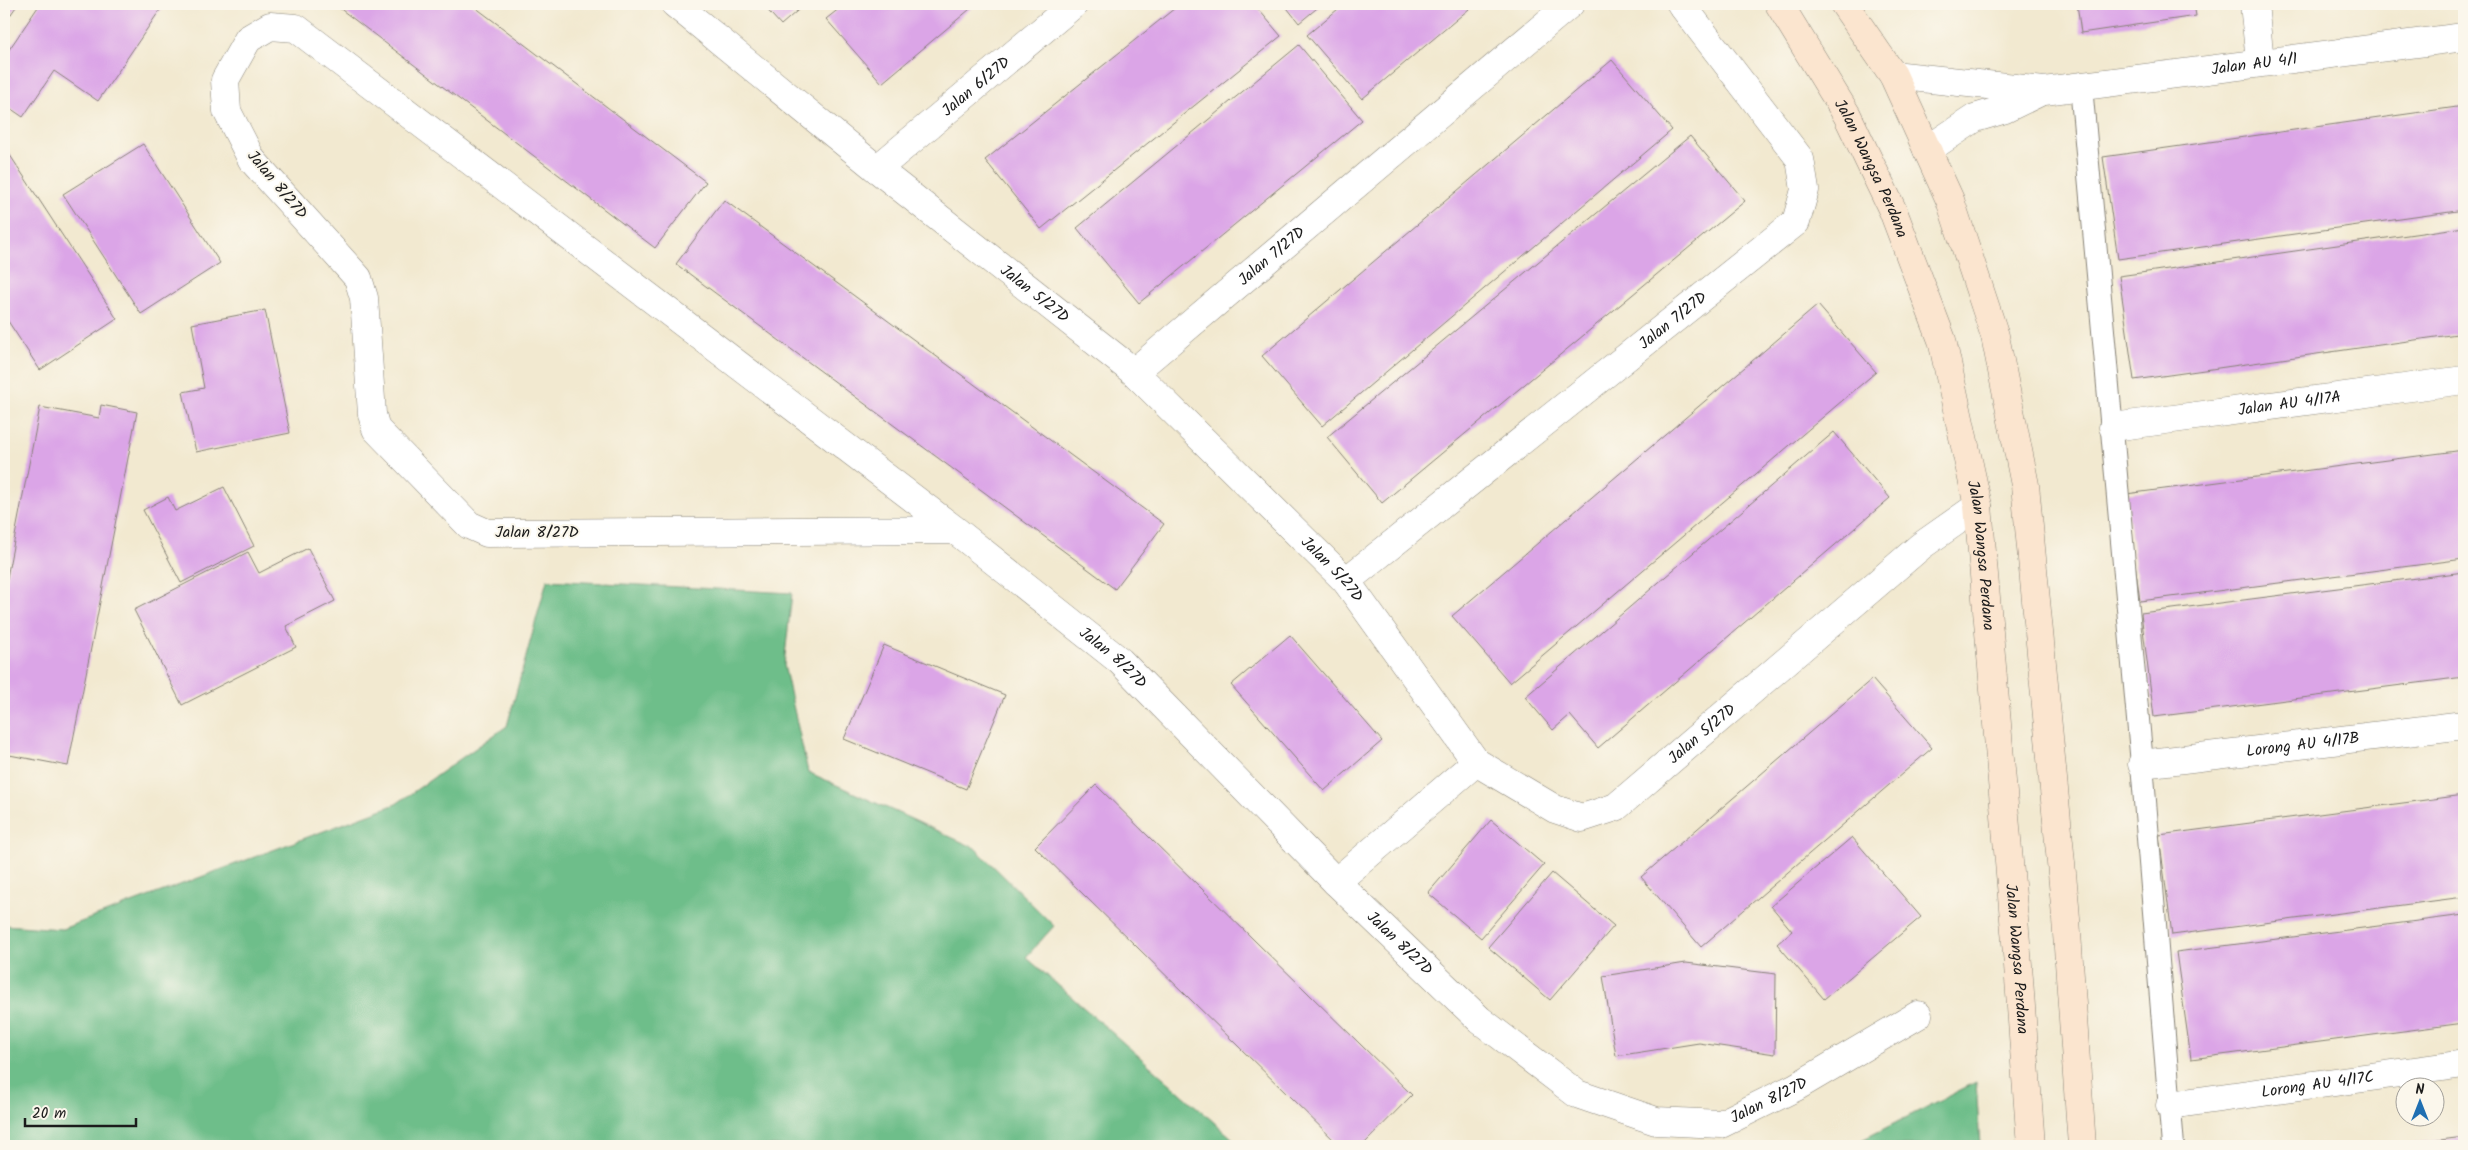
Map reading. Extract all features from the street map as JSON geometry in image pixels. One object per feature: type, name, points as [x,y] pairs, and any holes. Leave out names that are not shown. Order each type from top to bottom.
[{"type":"main road","name":"Jalan Wangsa Perdana","points":[[1779,4],[1847,115],[1893,211],[1942,340],[1978,506],[2018,964],[2031,1146]]},
{"type":"main road","points":[[1844,4],[1893,75],[1950,200],[1996,336],[2025,485],[2065,905],[2082,1146]]},
{"type":"street","name":"Jalan 5/27D","points":[[675,4],[877,170],[1134,372],[1346,581],[1476,762],[1554,809],[1582,818],[1616,807],[1925,542],[1978,506]]},
{"type":"street","name":"Jalan 6/27D","points":[[877,170],[1074,4]]},
{"type":"street","name":"Jalan 7/27D","points":[[1134,372],[1570,4]]},
{"type":"street","name":"Jalan 7/27D","points":[[1346,581],[1796,222],[1805,190],[1800,159],[1681,4]]},
{"type":"street","points":[[2254,4],[2260,61]]},
{"type":"street","name":"Jalan 8/27D","points":[[955,530],[487,533],[469,525],[376,429],[372,414],[364,298],[358,278],[252,160],[227,111],[225,80],[248,39],[270,26],[296,28],[955,530],[1120,661],[1336,882],[1480,1020],[1577,1094],[1656,1121],[1721,1124],[1796,1087],[1918,1015]]},
{"type":"street","name":"Jalan AU 4/1","points":[[1893,75],[2044,91],[2260,61],[2464,37]]},
{"type":"street","name":"Jalan AU 4/1","points":[[1927,150],[1975,118],[2005,109],[2044,91]]},
{"type":"street","name":"Jalan AU 4/17A","points":[[2113,427],[2464,380]]},
{"type":"street","name":"Lorong AU 4/17B","points":[[2142,764],[2464,725]]},
{"type":"street","points":[[1336,882],[1476,762]]},
{"type":"street","name":"Lorong AU 4/17C","points":[[2170,1105],[2464,1064]]},
{"type":"lane","points":[[2081,86],[2113,427],[2173,1146]]},
{"type":"green space","points":[[547,580],[792,593],[784,665],[808,772],[975,848],[1054,926],[1026,957],[1241,1146],[4,1146],[4,925],[62,929],[396,804],[507,726]]},
{"type":"green space","points":[[1976,1082],[1980,1146],[1850,1146]]},
{"type":"building","points":[[4,4],[18,4],[4,24]]},
{"type":"building","points":[[40,4],[164,4],[98,101],[54,71],[23,117],[4,104],[4,57]]},
{"type":"building","points":[[334,4],[471,4],[706,182],[655,248]]},
{"type":"building","points":[[762,4],[805,4],[781,25]]},
{"type":"building","points":[[845,4],[976,4],[882,83],[826,19]]},
{"type":"building","points":[[1180,4],[1254,4],[1281,36],[1041,229],[985,160]]},
{"type":"building","points":[[1284,4],[1322,4],[1299,23]]},
{"type":"building","points":[[1344,4],[1475,4],[1362,99],[1307,35]]},
{"type":"building","points":[[2077,4],[2194,4],[2196,16],[2081,33]]},
{"type":"building","points":[[1299,45],[1362,120],[1139,303],[1077,228]]},
{"type":"building","points":[[1612,60],[1672,130],[1322,426],[1262,356]]},
{"type":"building","points":[[2464,106],[2464,210],[2118,259],[2103,157]]},
{"type":"building","points":[[1690,136],[1745,201],[1382,503],[1327,437]]},
{"type":"building","points":[[143,144],[220,263],[141,314],[63,194]]},
{"type":"building","points":[[4,146],[117,319],[40,370],[4,315]]},
{"type":"building","points":[[724,200],[1164,524],[1115,589],[676,264]]},
{"type":"building","points":[[2464,227],[2464,333],[2134,380],[2119,276]]},
{"type":"building","points":[[1818,305],[1876,372],[1510,683],[1452,616]]},
{"type":"building","points":[[265,310],[290,433],[196,452],[183,392],[204,388],[192,324]]},
{"type":"building","points":[[101,405],[137,412],[68,766],[4,754],[7,726],[4,726],[4,593],[40,407],[99,418]]},
{"type":"building","points":[[1834,432],[1890,498],[1598,748],[1570,715],[1553,730],[1525,697]]},
{"type":"building","points":[[2464,450],[2464,559],[2140,601],[2126,494]]},
{"type":"building","points":[[224,487],[254,546],[181,583],[143,510],[168,497],[175,511]]},
{"type":"building","points":[[308,548],[335,601],[286,626],[296,647],[182,705],[134,610],[248,552],[259,573]]},
{"type":"building","points":[[2464,572],[2464,677],[2154,717],[2141,613]]},
{"type":"building","points":[[1290,635],[1382,741],[1324,791],[1231,685]]},
{"type":"building","points":[[884,645],[1005,695],[966,789],[844,739]]},
{"type":"building","points":[[1872,679],[1932,748],[1701,947],[1641,877]]},
{"type":"building","points":[[1096,785],[1412,1095],[1362,1146],[1340,1146],[1035,847]]},
{"type":"building","points":[[2464,795],[2464,897],[2172,935],[2159,835]]},
{"type":"building","points":[[1491,820],[1544,865],[1481,938],[1428,893]]},
{"type":"building","points":[[1852,837],[1921,917],[1824,999],[1777,944],[1792,931],[1771,906]]},
{"type":"building","points":[[1552,873],[1614,926],[1550,1000],[1488,947]]},
{"type":"building","points":[[2464,915],[2464,1023],[2191,1059],[2176,952]]},
{"type":"building","points":[[1686,963],[1776,974],[1775,1054],[1699,1043],[1616,1056],[1603,976]]},
{"type":"building","points":[[2464,1137],[2464,1146],[2400,1146],[2400,1145]]}]
